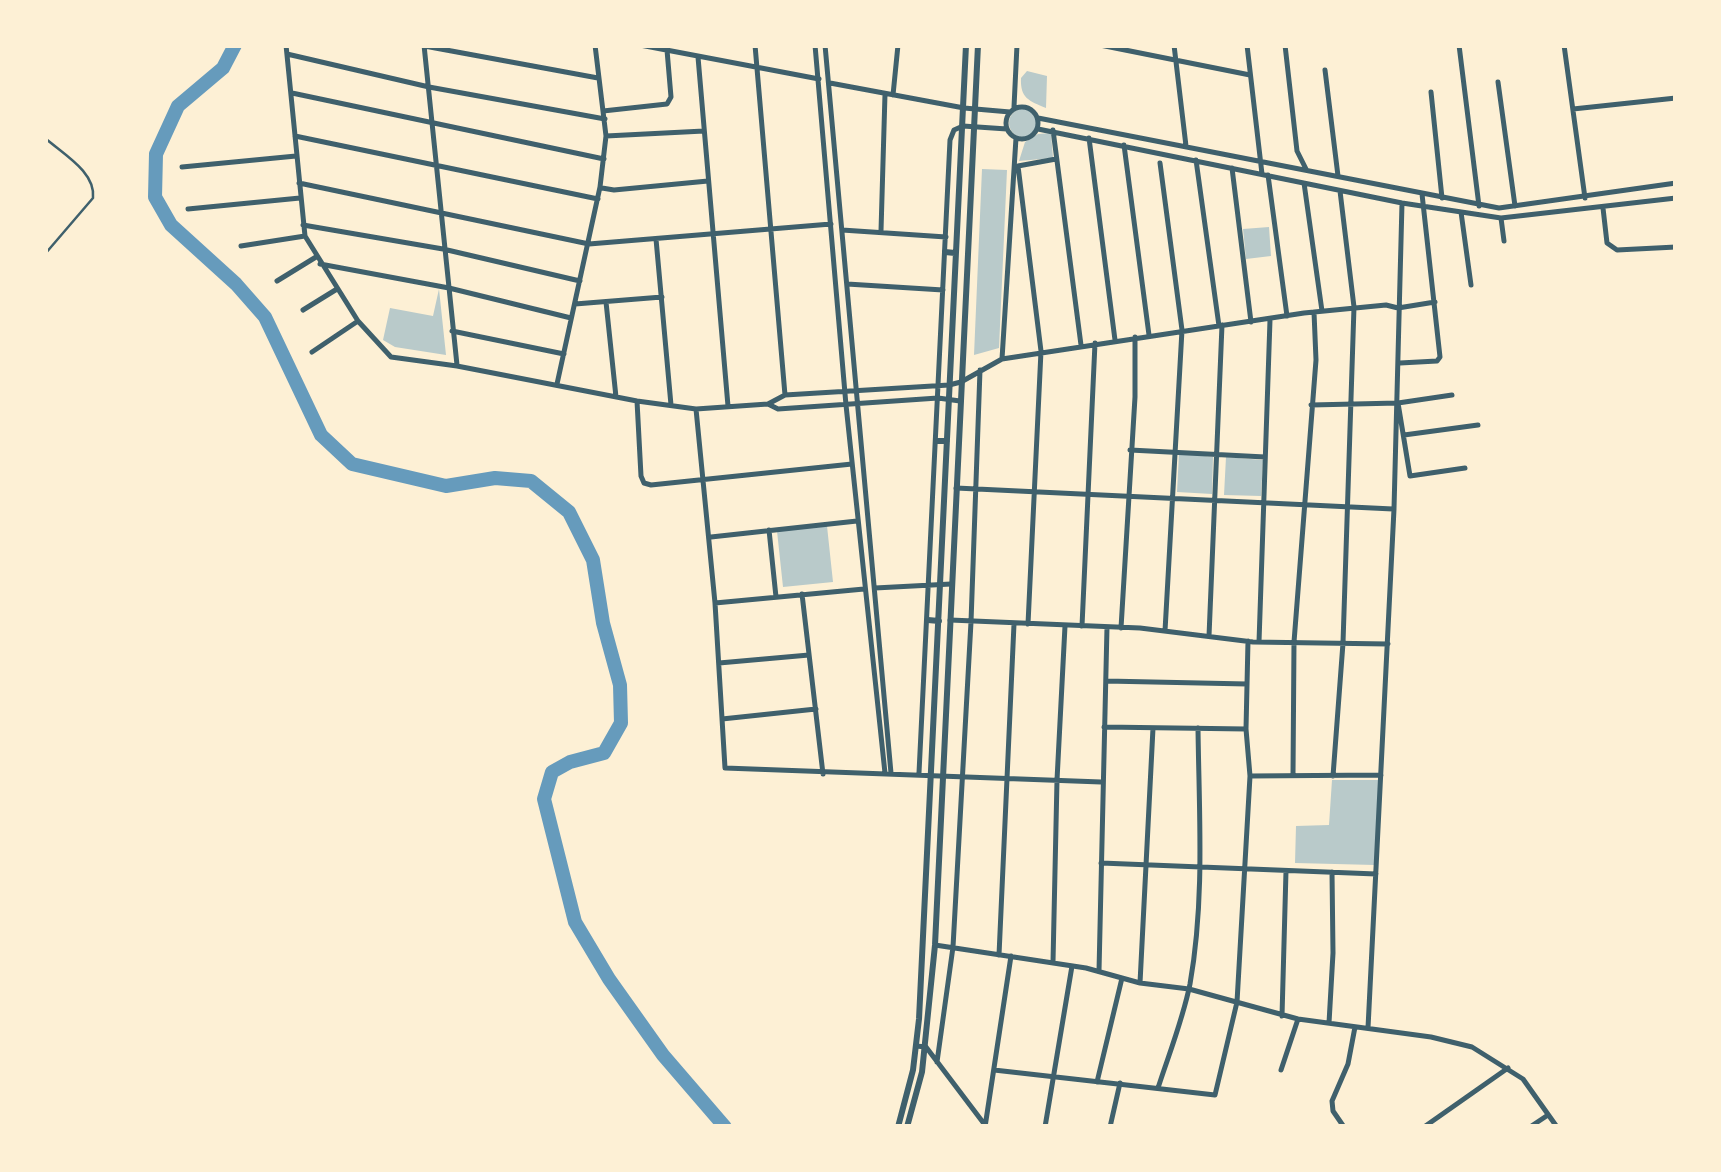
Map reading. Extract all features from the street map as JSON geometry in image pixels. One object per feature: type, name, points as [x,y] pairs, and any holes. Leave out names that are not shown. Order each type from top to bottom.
[{"type":"street","points":[[286,45],[305,236],[358,322],[383,353],[391,357],[696,409],[768,404],[785,395],[950,385],[1002,359],[1081,345],[1354,307],[1398,308],[1435,302]]},
{"type":"street","points":[[457,366],[422,45],[599,78]]},
{"type":"street","points":[[557,384],[604,159],[605,119],[595,45]]},
{"type":"street","points":[[642,45],[974,110],[1031,109],[1038,118],[1038,129],[1030,138],[1016,138],[1007,129],[962,126],[954,130],[950,140],[919,774]]},
{"type":"street","points":[[692,45],[704,130],[728,406]]},
{"type":"street","points":[[754,45],[785,395]]},
{"type":"street","points":[[815,45],[844,392],[888,773]]},
{"type":"street","points":[[825,45],[888,773]]},
{"type":"street","points":[[880,231],[889,94],[898,45]]},
{"type":"street","points":[[898,1127],[916,1046],[966,45]]},
{"type":"street","points":[[907,1127],[926,1047],[935,945],[978,45]]},
{"type":"street","points":[[1007,129],[1017,45]]},
{"type":"street","points":[[1100,45],[1250,75]]},
{"type":"street","points":[[1174,45],[1186,146]]},
{"type":"street","points":[[1246,45],[1260,161],[1287,316]]},
{"type":"street","points":[[1285,45],[1297,150],[1306,169]]},
{"type":"street","points":[[1459,45],[1478,206]]},
{"type":"street","points":[[1564,45],[1585,198]]},
{"type":"street","points":[[604,111],[668,104],[671,98],[667,50]]},
{"type":"street","points":[[287,54],[428,86],[605,119]]},
{"type":"street","points":[[1325,70],[1338,177]]},
{"type":"street","points":[[1498,82],[1515,206]]},
{"type":"street","points":[[1430,92],[1442,198]]},
{"type":"street","points":[[292,93],[604,159]]},
{"type":"street","points":[[1573,109],[1676,98]]},
{"type":"street","points":[[1038,118],[1478,206],[1585,198],[1676,183]]},
{"type":"street","points":[[1038,129],[1402,203],[1501,218],[1676,198]]},
{"type":"street","points":[[606,136],[704,130]]},
{"type":"street","points":[[1053,130],[1081,345]]},
{"type":"street","points":[[295,136],[598,199]]},
{"type":"street","points":[[1002,359],[1016,138]]},
{"type":"street","points":[[1089,138],[1114,340]]},
{"type":"street","points":[[1124,145],[1150,335]]},
{"type":"street","points":[[182,167],[296,156]]},
{"type":"street","points":[[1028,624],[1041,352],[1018,166],[1056,159]]},
{"type":"street","points":[[1196,160],[1221,326],[1209,636]]},
{"type":"street","points":[[1160,163],[1182,330],[1165,631]]},
{"type":"street","points":[[1232,168],[1252,322]]},
{"type":"street","points":[[600,188],[708,181]]},
{"type":"street","points":[[299,183],[589,244],[831,224]]},
{"type":"street","points":[[1304,183],[1322,311]]},
{"type":"street","points":[[1333,776],[1343,643],[1354,307],[1340,191]]},
{"type":"street","points":[[1399,363],[1437,361],[1440,357],[1422,194]]},
{"type":"street","points":[[188,208],[300,198]]},
{"type":"street","points":[[1368,1028],[1394,508],[1402,203]]},
{"type":"street","points":[[1603,207],[1607,244],[1611,248],[1676,247]]},
{"type":"street","points":[[1461,212],[1471,286]]},
{"type":"street","points":[[947,215],[958,216]]},
{"type":"street","points":[[1501,218],[1504,241]]},
{"type":"street","points":[[303,225],[444,250],[580,282]]},
{"type":"street","points":[[842,230],[946,237]]},
{"type":"street","points":[[241,246],[305,236]]},
{"type":"street","points":[[656,239],[671,405]]},
{"type":"street","points":[[946,252],[955,253]]},
{"type":"street","points":[[277,281],[318,260],[572,318]]},
{"type":"street","points":[[847,284],[943,294],[953,302]]},
{"type":"street","points":[[303,310],[337,289]]},
{"type":"street","points":[[575,304],[662,297]]},
{"type":"street","points":[[606,302],[616,397]]},
{"type":"street","points":[[1293,775],[1294,642],[1316,360],[1314,312]]},
{"type":"street","points":[[1259,642],[1270,319]]},
{"type":"street","points":[[312,352],[358,322]]},
{"type":"street","points":[[452,331],[564,354]]},
{"type":"street","points":[[1122,628],[1135,338]]},
{"type":"street","points":[[1082,626],[1095,343]]},
{"type":"street","points":[[937,1062],[952,947],[971,622],[980,370]]},
{"type":"street","points":[[1311,405],[1352,406],[1452,396]]},
{"type":"street","points":[[768,404],[778,409],[938,398],[960,401]]},
{"type":"street","points":[[636,401],[644,482],[651,485],[852,464]]},
{"type":"street","points":[[1398,402],[1410,476],[1465,468]]},
{"type":"street","points":[[696,409],[710,537],[725,768],[1101,782]]},
{"type":"street","points":[[1404,435],[1478,425]]},
{"type":"street","points":[[936,441],[947,441]]},
{"type":"street","points":[[1130,450],[1265,458]]},
{"type":"street","points":[[934,482],[945,491]]},
{"type":"street","points":[[956,488],[1394,508]]},
{"type":"street","points":[[710,537],[857,521]]},
{"type":"street","points":[[769,530],[776,596]]},
{"type":"street","points":[[715,603],[952,584]]},
{"type":"street","points":[[802,594],[824,774]]},
{"type":"street","points":[[928,620],[939,621]]},
{"type":"street","points":[[950,620],[1165,631],[1259,642],[1388,644]]},
{"type":"street","points":[[999,954],[1014,624]]},
{"type":"street","points":[[1053,962],[1065,626]]},
{"type":"street","points":[[1098,972],[1107,627]]},
{"type":"street","points":[[926,641],[937,651]]},
{"type":"street","points":[[994,1070],[1215,1095],[1237,1002],[1250,776],[1246,729],[1248,641]]},
{"type":"street","points":[[719,664],[809,655]]},
{"type":"street","points":[[1106,680],[1247,684]]},
{"type":"street","points":[[722,718],[816,709]]},
{"type":"street","points":[[1104,728],[1246,729]]},
{"type":"street","points":[[1140,983],[1153,728]]},
{"type":"street","points":[[1158,1088],[1189,988],[1197,934],[1198,728]]},
{"type":"street","points":[[1250,776],[1381,775]]},
{"type":"street","points":[[1101,863],[1376,874]]},
{"type":"street","points":[[1282,1016],[1286,871]]},
{"type":"street","points":[[1329,1023],[1332,872]]},
{"type":"street","points":[[935,945],[1053,962],[1140,983],[1189,988],[1298,1020],[1431,1036],[1472,1047],[1523,1079],[1557,1127]]},
{"type":"street","points":[[986,1127],[1011,956]]},
{"type":"street","points":[[1045,1127],[1072,966]]},
{"type":"street","points":[[1097,1082],[1122,978]]},
{"type":"street","points":[[1281,1070],[1298,1020]]},
{"type":"street","points":[[1344,1127],[1332,1101],[1348,1064],[1356,1027]]},
{"type":"street","points":[[916,1046],[926,1047],[986,1127]]},
{"type":"street","points":[[1424,1127],[1509,1068]]},
{"type":"street","points":[[1110,1127],[1120,1084]]},
{"type":"street","points":[[1530,1127],[1548,1114]]},
{"type":"street","points":[[1435,1120],[1440,1127]]},
{"type":"lane","points":[[45,138],[90,179],[94,192],[45,254]]},
{"type":"shaded area","points":[[1027,71],[1047,76],[1046,108],[1024,94],[1021,78]]},
{"type":"shaded area","points":[[1023,109],[1033,113],[1037,123],[1033,133],[1023,137],[1013,133],[1009,123],[1013,113]]},
{"type":"shaded area","points":[[1051,133],[1053,158],[1019,161],[1025,142],[1038,134]]},
{"type":"shaded area","points":[[982,169],[1007,170],[999,348],[974,355]]},
{"type":"shaded area","points":[[1269,227],[1271,256],[1246,259],[1243,229]]},
{"type":"shaded area","points":[[439,289],[446,355],[395,347],[383,340],[390,308],[433,316]]},
{"type":"shaded area","points":[[1179,453],[1213,457],[1212,494],[1177,492]]},
{"type":"shaded area","points":[[1226,457],[1263,460],[1261,496],[1224,495]]},
{"type":"shaded area","points":[[827,526],[833,582],[783,587],[777,531]]},
{"type":"shaded area","points":[[1332,780],[1379,780],[1375,865],[1295,863],[1296,826],[1329,825]]},
{"type":"waterway","points":[[235,45],[223,68],[178,106],[156,154],[155,197],[171,225],[236,284],[265,317],[321,435],[352,464],[446,486],[495,478],[531,481],[569,512],[593,560],[603,623],[620,685],[621,723],[604,753],[570,762],[552,772],[544,799],[575,922],[609,979],[663,1055],[725,1127]]}]
